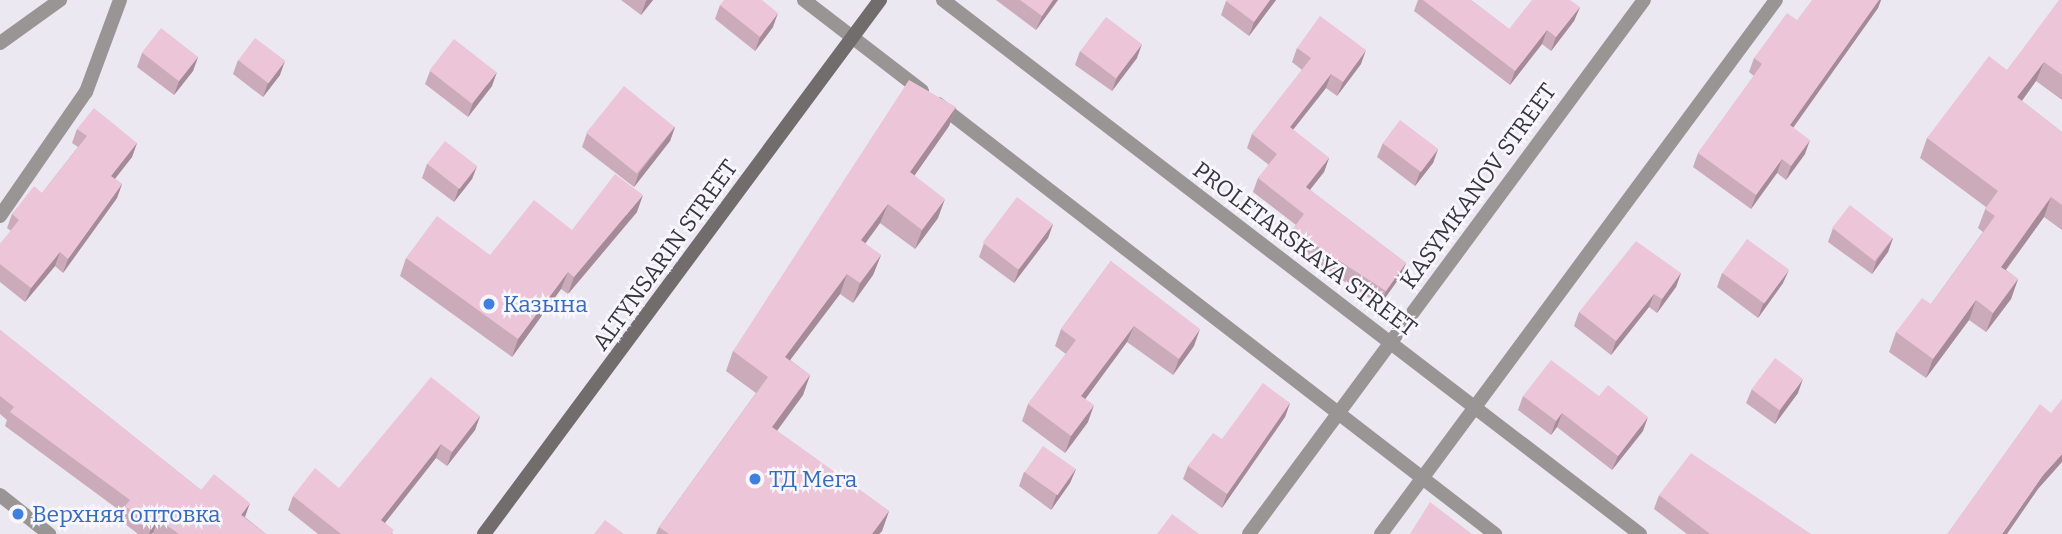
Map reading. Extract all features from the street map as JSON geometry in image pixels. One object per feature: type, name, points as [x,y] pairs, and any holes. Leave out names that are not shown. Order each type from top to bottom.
[{"type":"street","points":[[0,43],[60,0]]},
{"type":"street","points":[[0,216],[86,92],[120,0]]},
{"type":"street","points":[[804,0],[1496,534]]},
{"type":"street","name":"ALTYNSARIN STREET","points":[[484,534],[880,0]]},
{"type":"street","name":"PROLETARSKAYA STREET","points":[[943,0],[1640,534]]},
{"type":"street","name":"KASYMKANOV STREET","points":[[1249,534],[1644,0]]},
{"type":"street","points":[[1381,534],[1776,0]]},
{"type":"street","points":[[0,495],[49,534]]},
{"type":"building","points":[[724,0],[762,0],[778,13],[760,37],[720,5]]},
{"type":"building","points":[[1020,0],[1053,0],[1042,16]]},
{"type":"building","points":[[1227,0],[1270,0],[1254,22]]},
{"type":"building","points":[[1423,0],[1471,0],[1509,29],[1532,0],[1570,0],[1580,7],[1556,37],[1547,30],[1515,71]]},
{"type":"building","points":[[1812,0],[1879,0],[1790,125],[1810,140],[1791,166],[1782,159],[1756,195],[1698,153],[1762,64],[1754,58],[1787,13],[1797,20]]},
{"type":"building","points":[[2059,0],[2062,0],[2062,75],[2044,62],[2017,97],[2062,132],[2062,205],[2051,197],[2001,267],[2018,279],[1993,313],[1976,300],[1933,359],[1896,332],[1922,298],[1931,304],[1995,216],[1985,209],[1998,191],[1927,138],[1989,56],[2007,70]]},
{"type":"building","points":[[1320,16],[1366,50],[1343,82],[1331,74],[1290,127],[1329,158],[1306,187],[1406,263],[1386,291],[1292,230],[1304,214],[1258,178],[1277,154],[1252,134],[1311,58],[1297,48]]},
{"type":"building","points":[[1106,17],[1142,44],[1116,78],[1080,51]]},
{"type":"building","points":[[161,28],[198,57],[179,81],[142,52]]},
{"type":"building","points":[[255,38],[285,61],[268,83],[238,60]]},
{"type":"building","points":[[454,39],[497,72],[472,104],[429,71]]},
{"type":"building","points":[[909,80],[956,107],[910,172],[945,199],[922,230],[888,204],[861,240],[881,255],[860,283],[847,274],[785,357],[810,375],[772,427],[889,511],[872,534],[669,534],[659,527],[768,377],[733,351]]},
{"type":"building","points":[[624,86],[675,127],[637,174],[586,133]]},
{"type":"building","points":[[94,108],[137,143],[111,176],[122,184],[68,259],[60,252],[31,288],[0,264],[0,244],[19,220],[12,214],[34,186],[42,193],[87,136],[77,129]]},
{"type":"building","points":[[1400,120],[1438,149],[1421,172],[1383,143]]},
{"type":"building","points":[[445,141],[477,166],[459,189],[427,164]]},
{"type":"building","points":[[615,174],[643,195],[574,277],[568,272],[518,339],[406,258],[437,216],[490,255],[534,200],[572,230]]},
{"type":"building","points":[[1017,197],[1053,224],[1019,270],[983,243]]},
{"type":"building","points":[[1850,205],[1893,238],[1875,261],[1832,228]]},
{"type":"building","points":[[1747,239],[1789,270],[1764,304],[1722,273]]},
{"type":"building","points":[[1636,241],[1681,273],[1662,299],[1654,294],[1616,341],[1579,312]]},
{"type":"building","points":[[1111,261],[1200,329],[1179,359],[1134,326],[1081,396],[1094,405],[1071,436],[1028,404],[1076,340],[1061,329]]},
{"type":"building","points":[[0,330],[201,490],[214,474],[250,503],[241,515],[266,534],[179,534],[158,519],[152,527],[125,506],[130,500],[10,412],[14,407],[0,396]]},
{"type":"building","points":[[1775,358],[1803,379],[1779,410],[1752,389]]},
{"type":"building","points":[[1551,360],[1599,396],[1608,385],[1648,417],[1618,456],[1562,413],[1556,421],[1523,396]]},
{"type":"building","points":[[431,377],[480,416],[452,452],[441,444],[381,520],[394,530],[391,534],[341,534],[293,496],[315,468],[339,488]]},
{"type":"building","points":[[1263,383],[1290,403],[1227,494],[1188,466],[1213,433],[1222,439]]},
{"type":"building","points":[[2062,399],[2062,454],[2043,475],[2002,534],[1947,534],[2040,404],[2051,413]]},
{"type":"building","points":[[1043,446],[1076,469],[1057,495],[1025,472]]},
{"type":"building","points":[[1691,453],[1811,534],[1710,534],[1659,495]]},
{"type":"building","points":[[1430,502],[1472,534],[1410,534]]},
{"type":"building","points":[[1172,514],[1199,534],[1157,534]]},
{"type":"building","points":[[605,520],[624,534],[594,534]]},
{"type":"place","name":"Казына","points":[[489,304]]},
{"type":"place","name":"ТД Мега","points":[[755,479]]},
{"type":"place","name":"Верхняя оптовка","points":[[18,514]]}]
